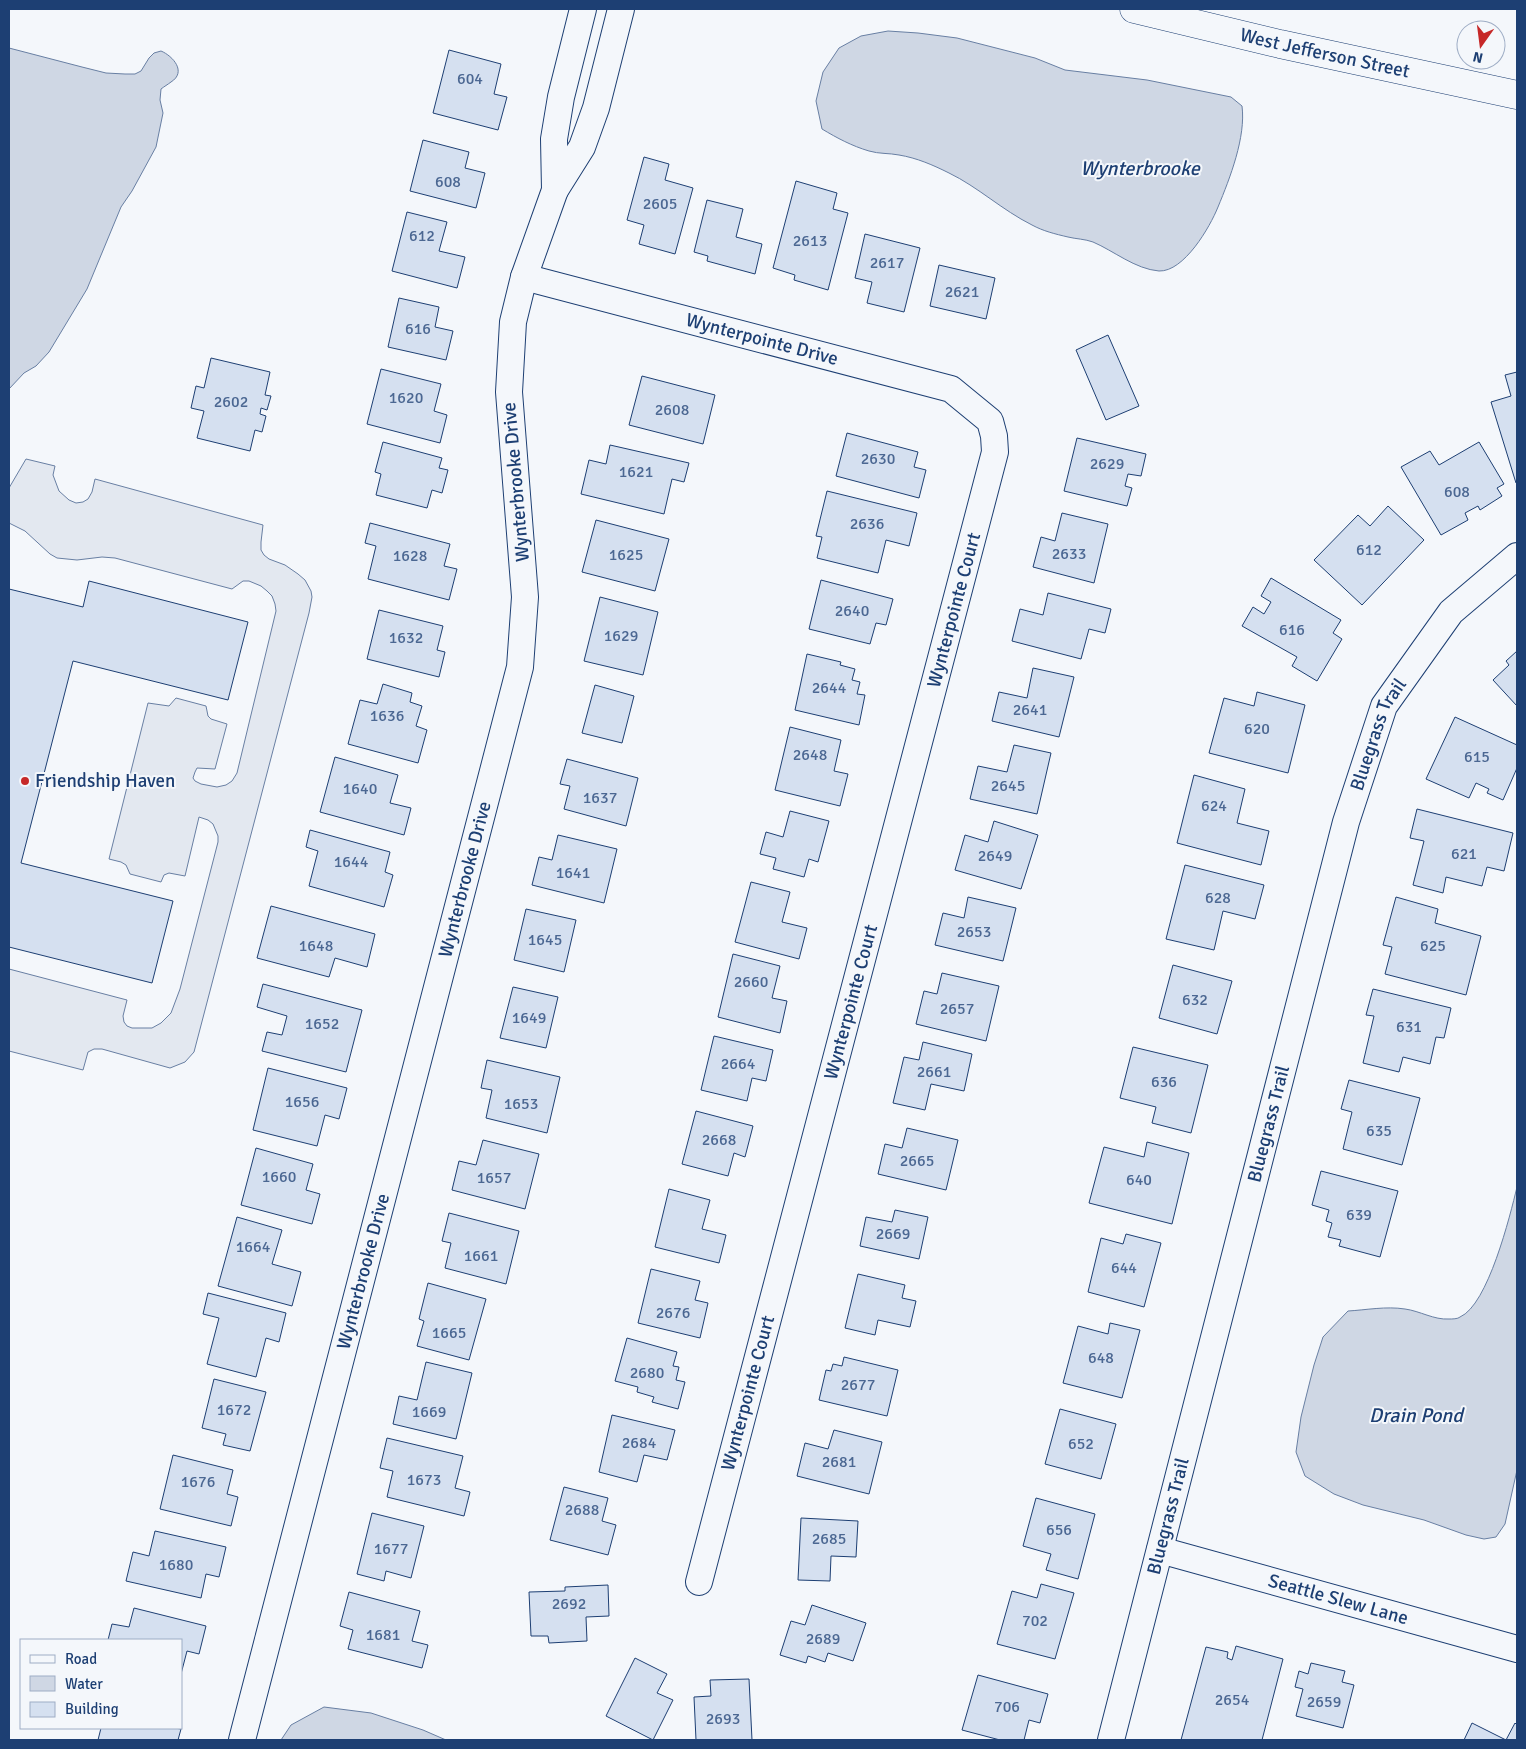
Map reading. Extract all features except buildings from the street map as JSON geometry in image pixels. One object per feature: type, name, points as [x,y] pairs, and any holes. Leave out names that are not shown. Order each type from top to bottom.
[{"type":"street","name":"Wynterbrooke Drive","points":[[242,1740],[520,667],[525,597],[509,392],[514,322],[524,277],[555,190],[554,138],[561,97],[583,9]]},
{"type":"street","points":[[555,190],[582,147],[596,108],[621,9]]},
{"type":"street","name":"West Jefferson Street","points":[[1134,9],[1280,44],[1517,95]]},
{"type":"street","name":"Wynterpointe Drive","points":[[524,277],[951,389],[990,421]]},
{"type":"street","name":"Wynterpointe Court","points":[[699,1582],[995,452],[994,436],[990,421]]},
{"type":"street","name":"Bluegrass Trail","points":[[1111,1740],[1346,822],[1384,706],[1451,612],[1517,556]]},
{"type":"street","name":"Seattle Slew Lane","points":[[1160,1550],[1517,1649]]},
{"type":"shaded area","points":[[26,459],[55,466],[53,475],[59,491],[69,500],[76,503],[88,499],[95,479],[263,525],[261,550],[264,555],[285,565],[298,574],[305,580],[311,591],[312,597],[309,613],[194,1052],[185,1062],[170,1068],[102,1049],[94,1049],[88,1052],[83,1070],[9,1051],[9,969],[127,1000],[123,1016],[124,1022],[132,1028],[152,1028],[161,1023],[171,1013],[180,989],[218,836],[213,824],[199,817],[185,876],[169,873],[164,875],[161,882],[130,874],[126,865],[109,859],[148,703],[169,706],[176,698],[206,706],[208,716],[211,719],[227,724],[215,769],[197,768],[193,778],[201,784],[217,787],[232,781],[237,773],[276,611],[275,604],[272,596],[267,591],[249,581],[243,581],[232,589],[115,558],[102,557],[77,560],[57,558],[50,554],[25,531],[9,523],[9,488]]},
{"type":"water","name":"Wynterbrooke","points":[[888,31],[957,38],[1035,58],[1065,70],[1147,80],[1231,97],[1242,106],[1242,131],[1239,144],[1223,196],[1214,216],[1195,247],[1178,264],[1159,271],[1150,270],[1093,242],[1058,235],[1036,227],[1010,213],[960,179],[943,170],[906,156],[876,153],[863,149],[845,142],[822,129],[816,101],[823,72],[839,48],[861,36]]},
{"type":"water","points":[[9,48],[106,73],[125,74],[135,74],[141,71],[154,53],[161,51],[174,60],[178,74],[176,78],[161,89],[160,100],[163,113],[156,147],[121,207],[87,289],[49,352],[36,366],[24,373],[9,389]]},
{"type":"water","name":"Drain Pond","points":[[1517,1187],[1517,1470],[1505,1524],[1496,1537],[1484,1539],[1466,1535],[1424,1520],[1363,1505],[1334,1494],[1305,1476],[1296,1452],[1301,1417],[1323,1337],[1348,1311],[1398,1308],[1443,1319],[1459,1318],[1470,1309],[1480,1296],[1488,1278],[1503,1238]]},
{"type":"water","points":[[324,1707],[371,1713],[423,1730],[446,1740],[281,1740],[291,1725]]},
{"type":"place","name":"Friendship Haven","points":[[25,781]]}]
